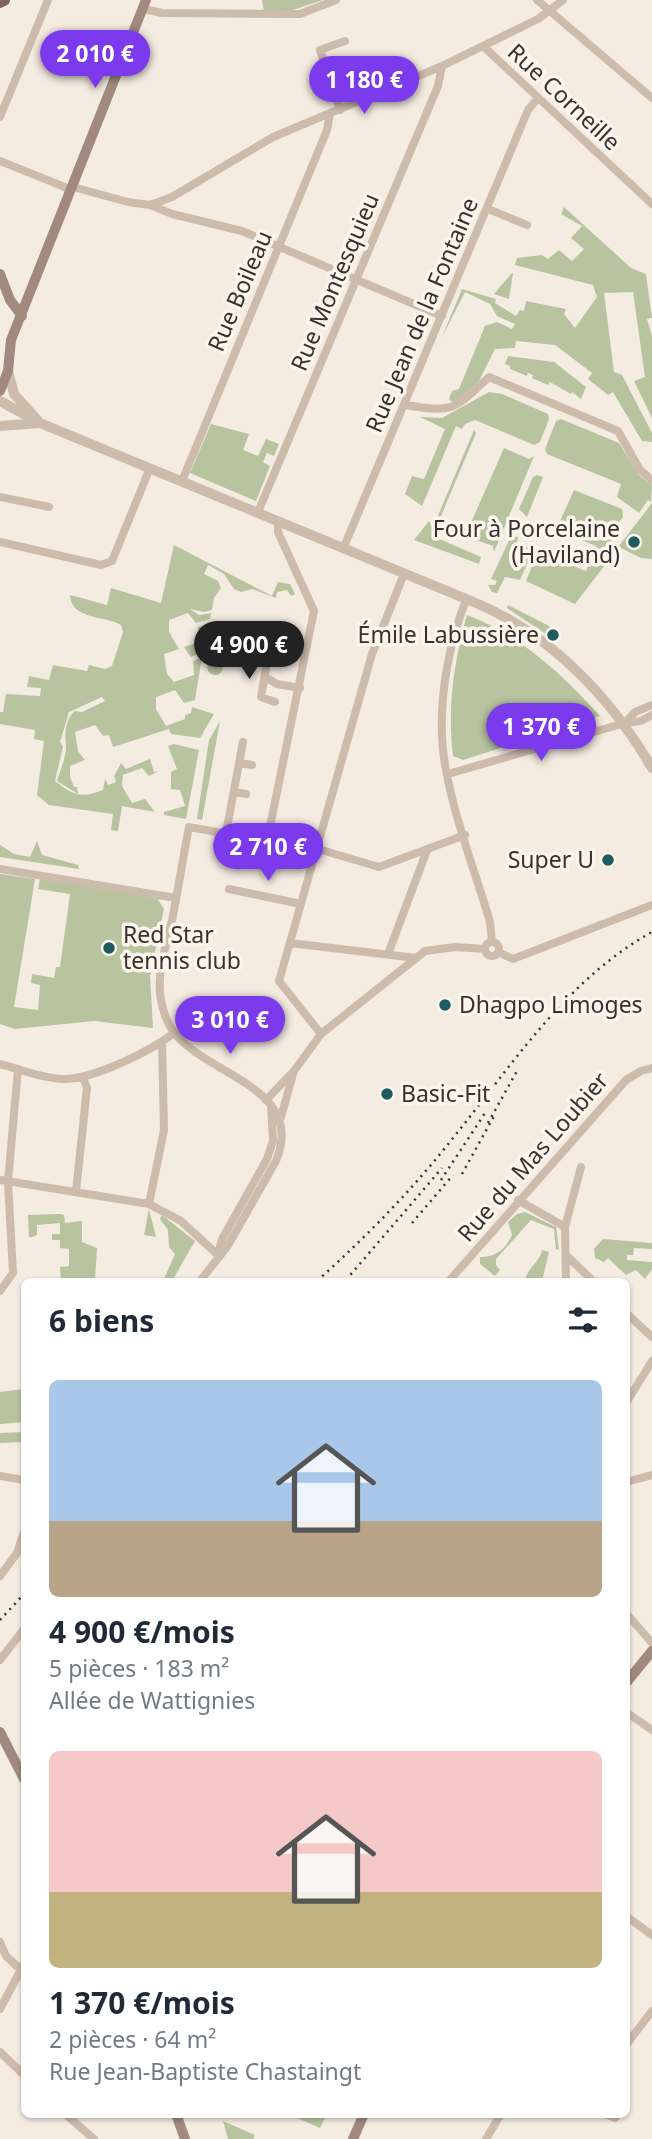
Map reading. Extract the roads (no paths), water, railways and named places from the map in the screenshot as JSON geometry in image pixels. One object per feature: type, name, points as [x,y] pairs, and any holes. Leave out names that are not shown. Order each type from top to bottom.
[{"type":"main road","points":[[0,391],[9,345],[145,5]]},
{"type":"main road","points":[[0,274],[10,300],[22,316]]},
{"type":"main road","points":[[630,1679],[648,1663],[652,1651]]},
{"type":"main road","points":[[0,1732],[21,1773]]},
{"type":"main road","points":[[177,2118],[185,2139]]},
{"type":"main road","points":[[353,2139],[362,2118]]},
{"type":"street","points":[[0,117],[48,0]]},
{"type":"street","points":[[145,5],[162,13],[300,14],[336,0]]},
{"type":"street","points":[[537,0],[652,98]]},
{"type":"street","points":[[150,205],[172,197],[273,137],[442,66],[550,11],[560,1]]},
{"type":"street","points":[[340,110],[320,50],[345,41]]},
{"type":"street","name":"Rue Corneille","points":[[483,46],[652,204]]},
{"type":"street","name":"Rue Montesquieu","points":[[258,512],[438,86],[442,66]]},
{"type":"street","name":"Rue Jean de la Fontaine","points":[[343,549],[528,110],[538,98]]},
{"type":"street","name":"Rue Boileau","points":[[182,481],[327,130],[330,114]]},
{"type":"street","points":[[0,161],[73,189],[150,205],[172,214],[242,231],[442,316]]},
{"type":"street","points":[[488,209],[527,225]]},
{"type":"street","points":[[4,367],[14,394],[40,423]]},
{"type":"street","points":[[405,405],[448,410],[460,404],[489,377],[618,431],[640,470],[652,480]]},
{"type":"street","points":[[0,401],[40,423]]},
{"type":"street","points":[[0,410],[40,423],[501,614],[541,639],[583,678],[625,723],[652,768]]},
{"type":"street","points":[[0,426],[40,423]]},
{"type":"street","points":[[0,542],[101,565],[112,561],[150,468]]},
{"type":"street","points":[[0,497],[49,507]]},
{"type":"street","points":[[267,841],[314,611],[278,532],[278,521]]},
{"type":"street","points":[[321,1034],[279,981],[372,654],[404,574]]},
{"type":"street","points":[[467,600],[445,687],[442,736],[449,774],[490,922],[492,942],[498,947],[498,952]]},
{"type":"street","points":[[267,633],[268,658],[265,677],[256,697],[275,702]]},
{"type":"street","points":[[256,660],[285,658]]},
{"type":"street","points":[[265,677],[277,684],[300,688]]},
{"type":"street","points":[[625,723],[635,712],[652,705]]},
{"type":"street","points":[[449,774],[625,723],[641,722],[652,715]]},
{"type":"street","points":[[226,833],[243,742]]},
{"type":"street","points":[[239,763],[253,765]]},
{"type":"street","points":[[234,792],[246,794]]},
{"type":"street","points":[[281,1117],[269,1103],[174,1033],[160,998],[161,972],[189,827],[318,849],[379,867],[465,835]]},
{"type":"street","points":[[397,972],[388,954],[428,850]]},
{"type":"street","points":[[0,869],[176,898]]},
{"type":"street","points":[[229,889],[301,904]]},
{"type":"street","points":[[498,952],[513,960],[652,905]]},
{"type":"street","points":[[218,1255],[222,1239],[267,1159],[273,1141],[269,1103],[321,1034],[425,951],[455,947],[485,949],[492,942]]},
{"type":"street","points":[[290,943],[416,958]]},
{"type":"street","points":[[485,949],[490,956],[498,952]]},
{"type":"street","points":[[0,1064],[62,1079],[83,1077],[162,1042],[174,1033]]},
{"type":"street","points":[[149,1204],[164,1130],[162,1042]]},
{"type":"street","name":"Rue du Mas Loubier","points":[[452,1278],[626,1080],[640,1070],[652,1068]]},
{"type":"street","points":[[0,1291],[13,1273],[4,1180],[18,1069]]},
{"type":"street","points":[[202,1278],[226,1247],[276,1161],[283,1138],[281,1117],[294,1071]]},
{"type":"street","points":[[76,1191],[87,1088],[83,1077]]},
{"type":"street","points":[[269,1103],[286,1102]]},
{"type":"street","points":[[566,1278],[565,1227],[581,1167]]},
{"type":"street","points":[[4,1180],[149,1204],[181,1221],[218,1255]]},
{"type":"street","points":[[518,1200],[565,1227]]},
{"type":"street","points":[[567,1256],[590,1278]]},
{"type":"street","points":[[630,1317],[652,1337]]},
{"type":"street","points":[[630,1397],[652,1361]]},
{"type":"street","points":[[630,1481],[652,1475]]},
{"type":"street","points":[[0,1476],[21,1479]]},
{"type":"street","points":[[0,1576],[17,1553],[21,1541]]},
{"type":"street","points":[[630,1618],[652,1643]]},
{"type":"street","points":[[0,1660],[21,1633]]},
{"type":"street","points":[[630,1715],[652,1730]]},
{"type":"street","points":[[630,1919],[652,1935]]},
{"type":"street","points":[[0,1942],[6,1956],[21,1966]]},
{"type":"street","points":[[0,2009],[21,1971]]},
{"type":"street","points":[[630,2040],[652,2011]]},
{"type":"street","points":[[0,2052],[21,2072]]},
{"type":"street","points":[[70,2118],[94,2139]]},
{"type":"street","points":[[486,2139],[499,2118]]},
{"type":"railway","points":[[320,1278],[371,1230],[421,1176],[568,998],[622,951],[652,932]]},
{"type":"railway","points":[[488,1123],[517,1071]]},
{"type":"railway","points":[[441,1180],[487,1110]]},
{"type":"railway","points":[[462,1174],[494,1116]]},
{"type":"railway","points":[[348,1278],[442,1168]]},
{"type":"railway","points":[[412,1223],[453,1175]]},
{"type":"railway","points":[[0,1620],[21,1597]]},
{"type":"place","name":"Four à Porcelaine (Haviland)","points":[[634,542]]},
{"type":"place","name":"Émile Labussière","points":[[553,635]]},
{"type":"place","name":"Super U","points":[[608,860]]},
{"type":"place","name":"Red Star tennis club","points":[[109,948]]},
{"type":"place","name":"Dhagpo Limoges","points":[[445,1005]]},
{"type":"place","name":"Basic-Fit","points":[[387,1094]]}]
